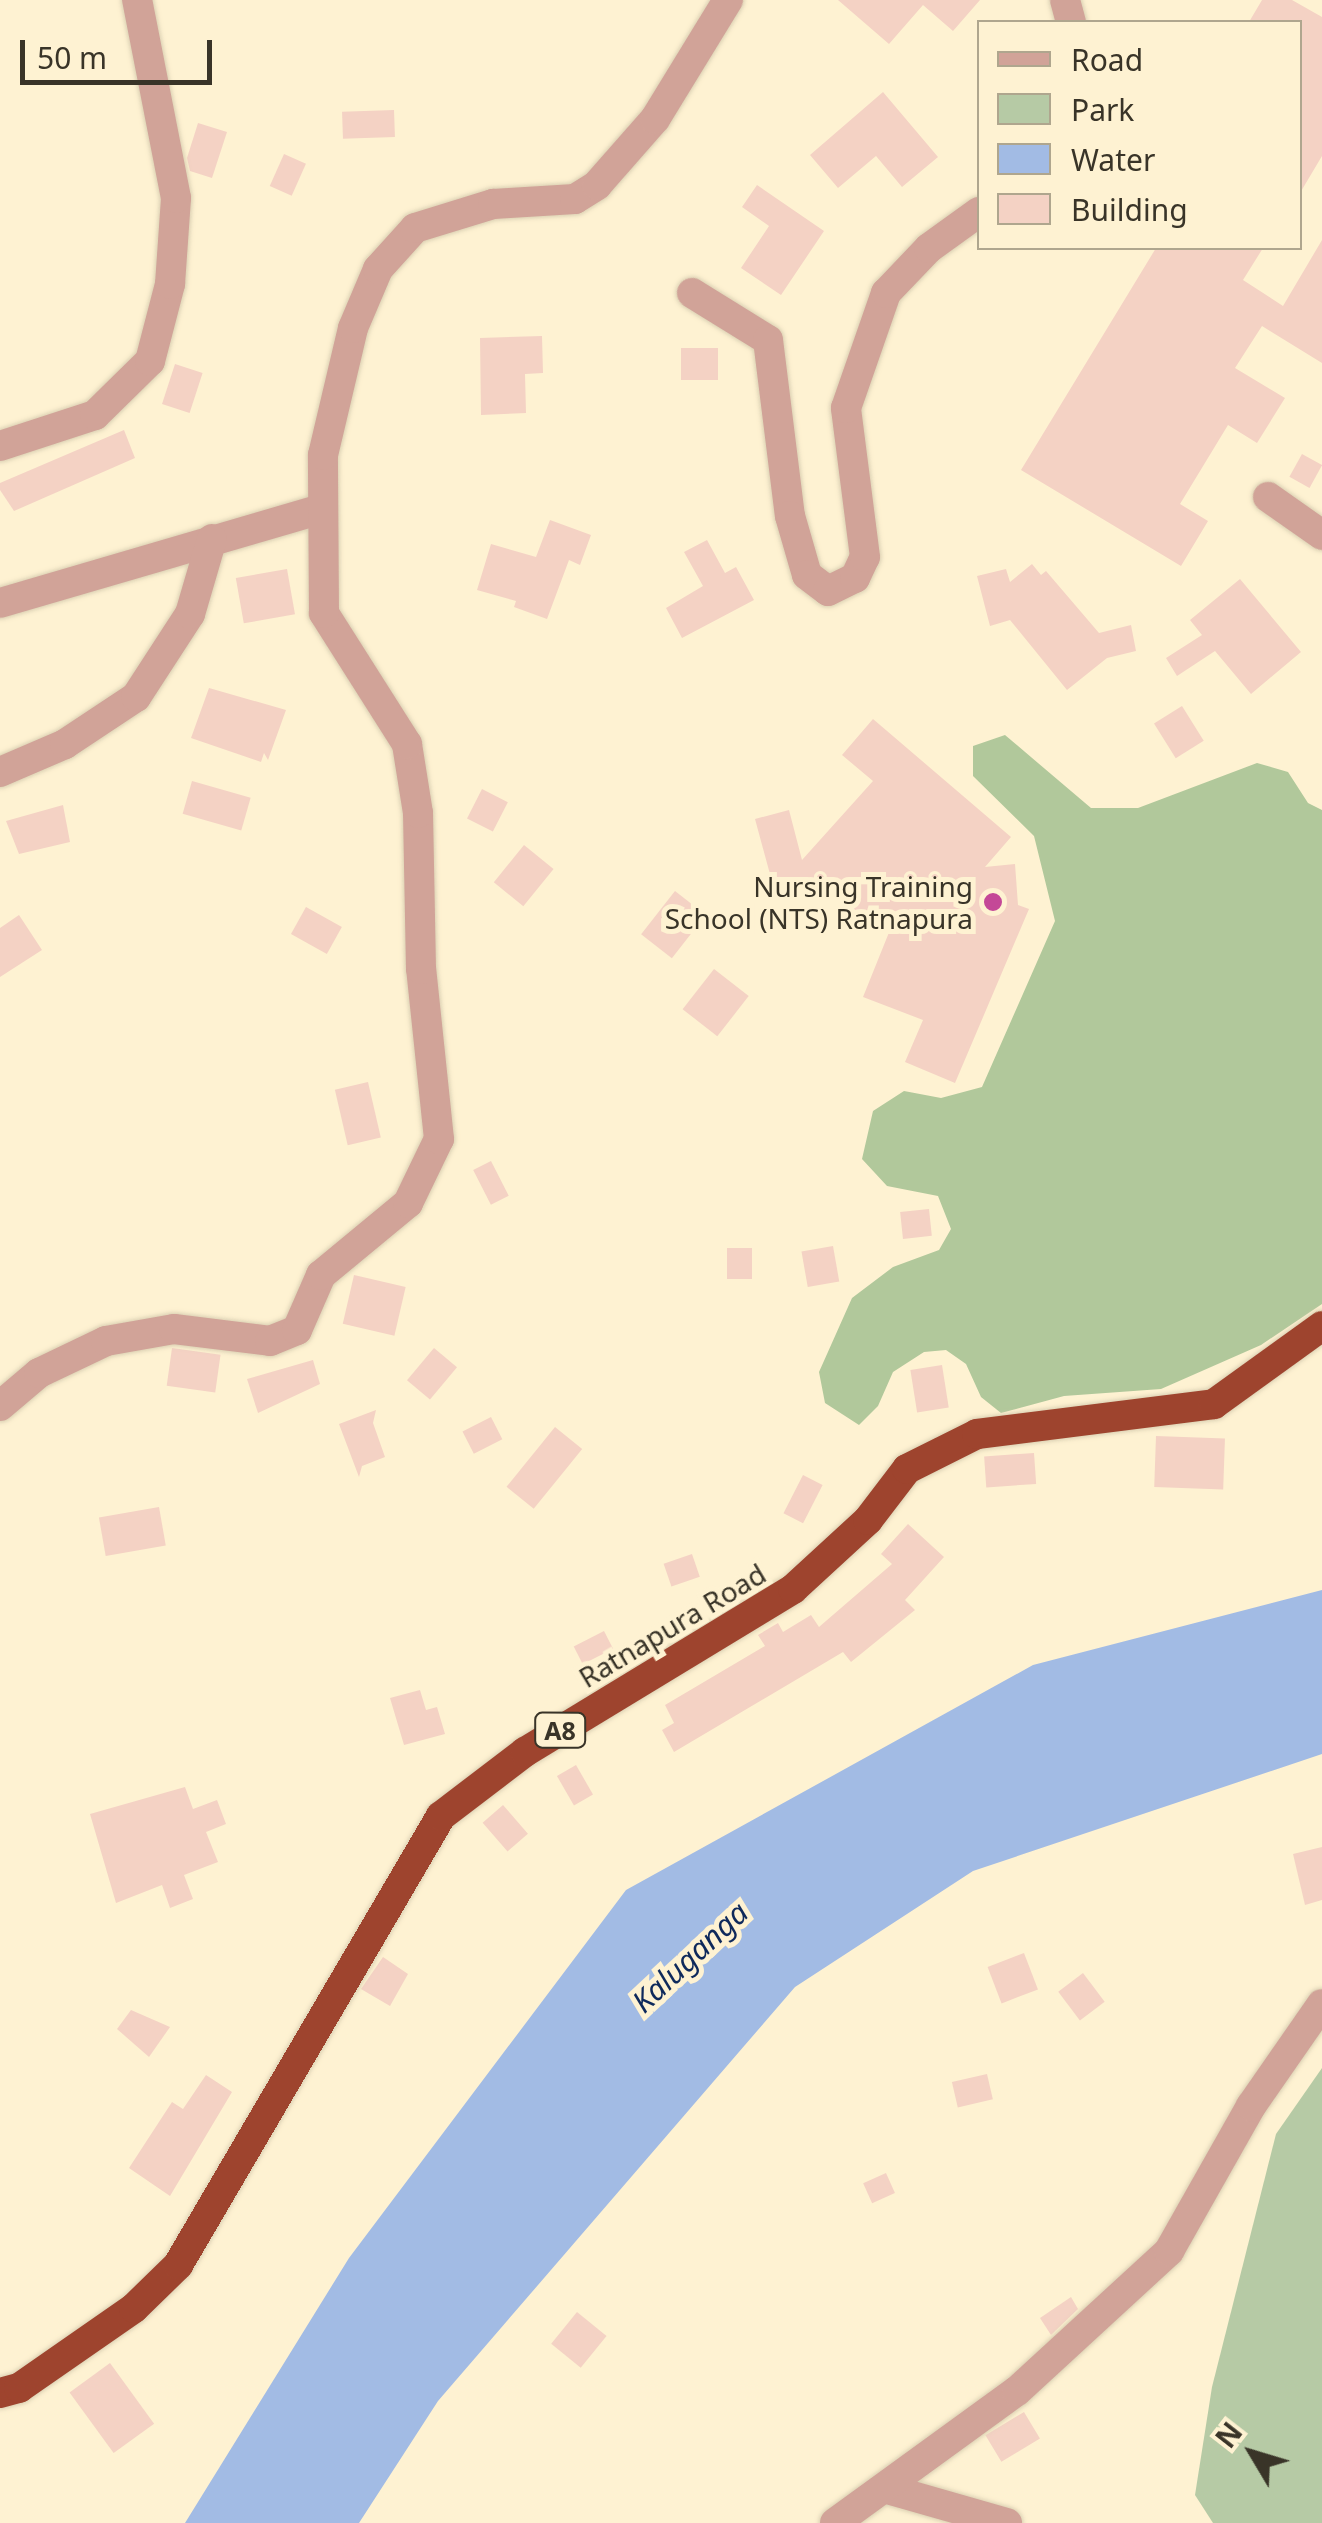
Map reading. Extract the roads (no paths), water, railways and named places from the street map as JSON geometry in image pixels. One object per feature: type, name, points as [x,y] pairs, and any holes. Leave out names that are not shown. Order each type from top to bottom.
[{"type":"highway","name":"Ratnapura Road","points":[[0,2393],[19,2388],[134,2308],[178,2266],[441,1816],[525,1752],[793,1589],[868,1520],[907,1469],[976,1434],[1214,1404],[1322,1326]]},
{"type":"street","points":[[0,446],[94,414],[150,361],[170,284],[176,198],[137,0]]},
{"type":"street","points":[[0,1406],[38,1372],[106,1341],[174,1329],[270,1341],[298,1330],[321,1275],[408,1204],[438,1140],[420,969],[418,813],[407,744],[324,613],[324,455],[353,328],[378,269],[415,228],[493,204],[576,199],[597,185],[655,119],[728,0]]},
{"type":"street","points":[[692,293],[768,340],[790,516],[807,575],[828,591],[855,578],[865,557],[846,408],[886,293],[929,248],[977,214]]},
{"type":"street","points":[[1268,497],[1322,535]]},
{"type":"street","points":[[0,603],[322,509]]},
{"type":"street","points":[[0,772],[64,744],[136,697],[190,614],[212,540]]},
{"type":"street","points":[[835,2523],[1017,2391],[1170,2251],[1261,2091],[1322,2004]]},
{"type":"street","points":[[884,2488],[1007,2523]]},
{"type":"water","name":"Kaluganga","points":[[1322,1590],[1322,1754],[973,1871],[795,1987],[438,2401],[359,2523],[185,2523],[349,2258],[626,1890],[1033,1665]]},
{"type":"place","name":"Nursing Training School (NTS) Ratnapura","points":[[993,902]]}]
